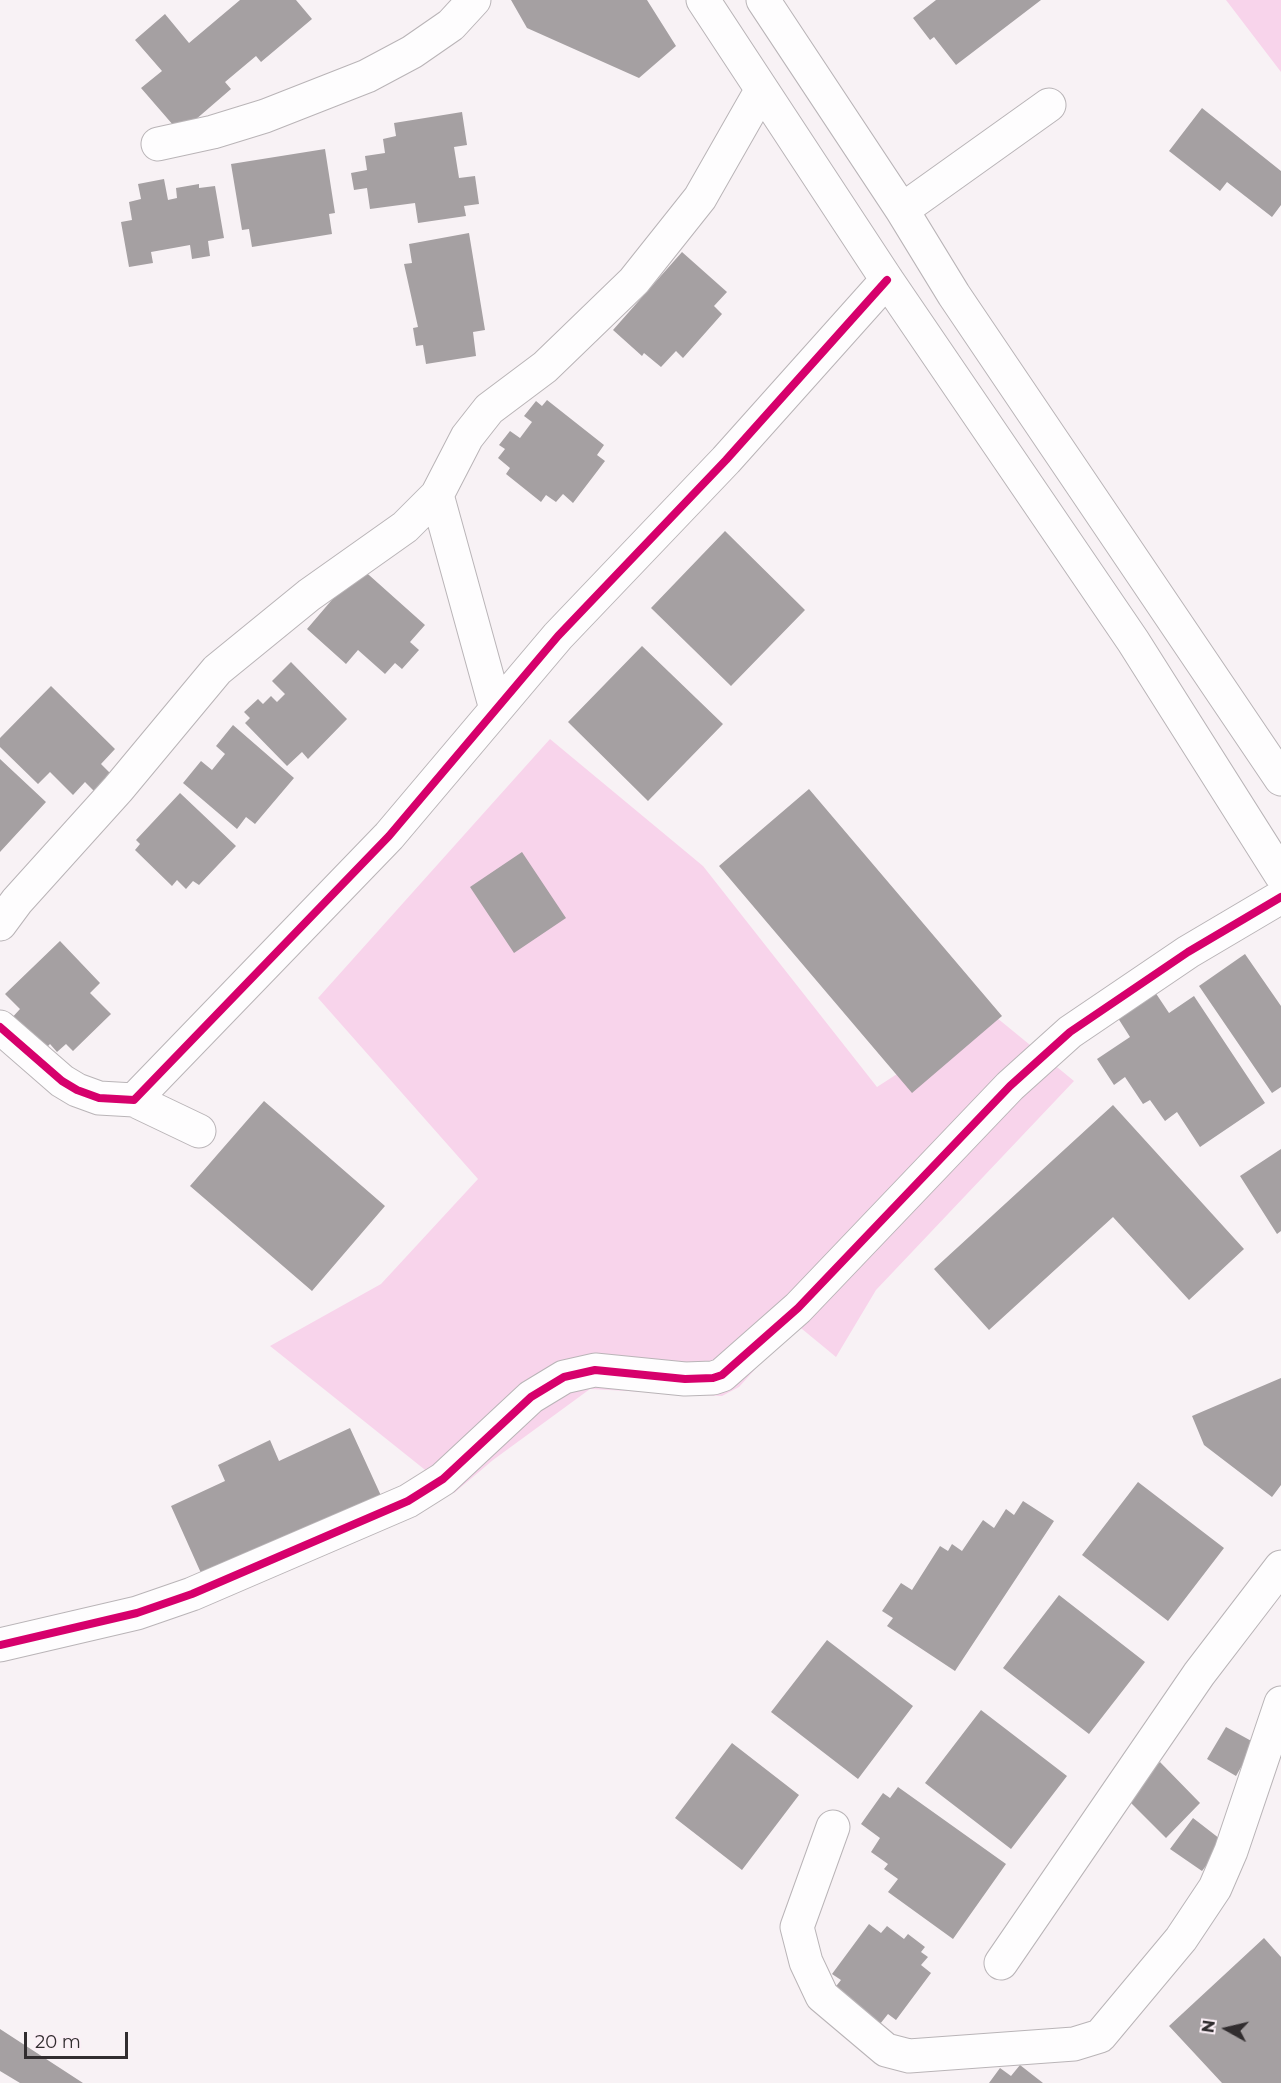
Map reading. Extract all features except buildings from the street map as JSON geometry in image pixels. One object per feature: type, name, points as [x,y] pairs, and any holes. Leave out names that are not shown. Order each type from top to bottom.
[{"type":"street","points":[[158,144],[213,132],[265,116],[366,76],[412,52],[451,25],[474,0]]},
{"type":"street","points":[[703,0],[887,280],[1133,641],[1231,793],[1272,843],[1281,875]]},
{"type":"street","points":[[762,0],[902,210],[979,333],[1281,779]]},
{"type":"street","points":[[0,924],[17,900],[118,789],[217,670],[309,595],[405,527],[437,495],[467,437],[489,409],[545,367],[641,272],[700,198],[761,91]]},
{"type":"street","points":[[902,210],[1049,105]]},
{"type":"street","points":[[134,1100],[388,836],[558,636],[726,460],[887,280]]},
{"type":"street","points":[[437,495],[496,709]]},
{"type":"street","points":[[1231,793],[1281,790]]},
{"type":"street","points":[[0,1645],[137,1613],[192,1594],[408,1501],[443,1479],[531,1396],[564,1377],[595,1370],[685,1379],[713,1378],[722,1375],[798,1308],[1010,1086],[1070,1032],[1188,952],[1281,897]]},
{"type":"street","points":[[0,1027],[62,1081],[77,1090],[99,1098],[134,1100],[199,1131]]},
{"type":"street","points":[[1001,1963],[1199,1674],[1281,1567]]},
{"type":"street","points":[[833,1827],[797,1927],[806,1962],[822,1996],[886,2050],[909,2056],[1074,2044],[1100,2036],[1181,1939],[1215,1888],[1231,1851],[1281,1703]]},
{"type":"shaded area","points":[[1226,0],[1281,0],[1281,72]]},
{"type":"shaded area","points":[[550,739],[703,866],[877,1087],[991,1013],[1074,1081],[876,1290],[836,1357],[796,1324],[739,1387],[722,1396],[590,1389],[493,1460],[454,1493],[270,1346],[381,1284],[478,1179],[318,998]]},
{"type":"cycle path","points":[[0,1027],[62,1081],[77,1090],[99,1098],[134,1100],[389,836],[558,636],[726,460],[887,280]]},
{"type":"cycle path","points":[[0,1645],[137,1613],[192,1594],[408,1501],[443,1479],[531,1397],[564,1377],[595,1370],[685,1379],[713,1378],[722,1375],[798,1308],[1010,1086],[1070,1032],[1188,952],[1281,897]]}]
